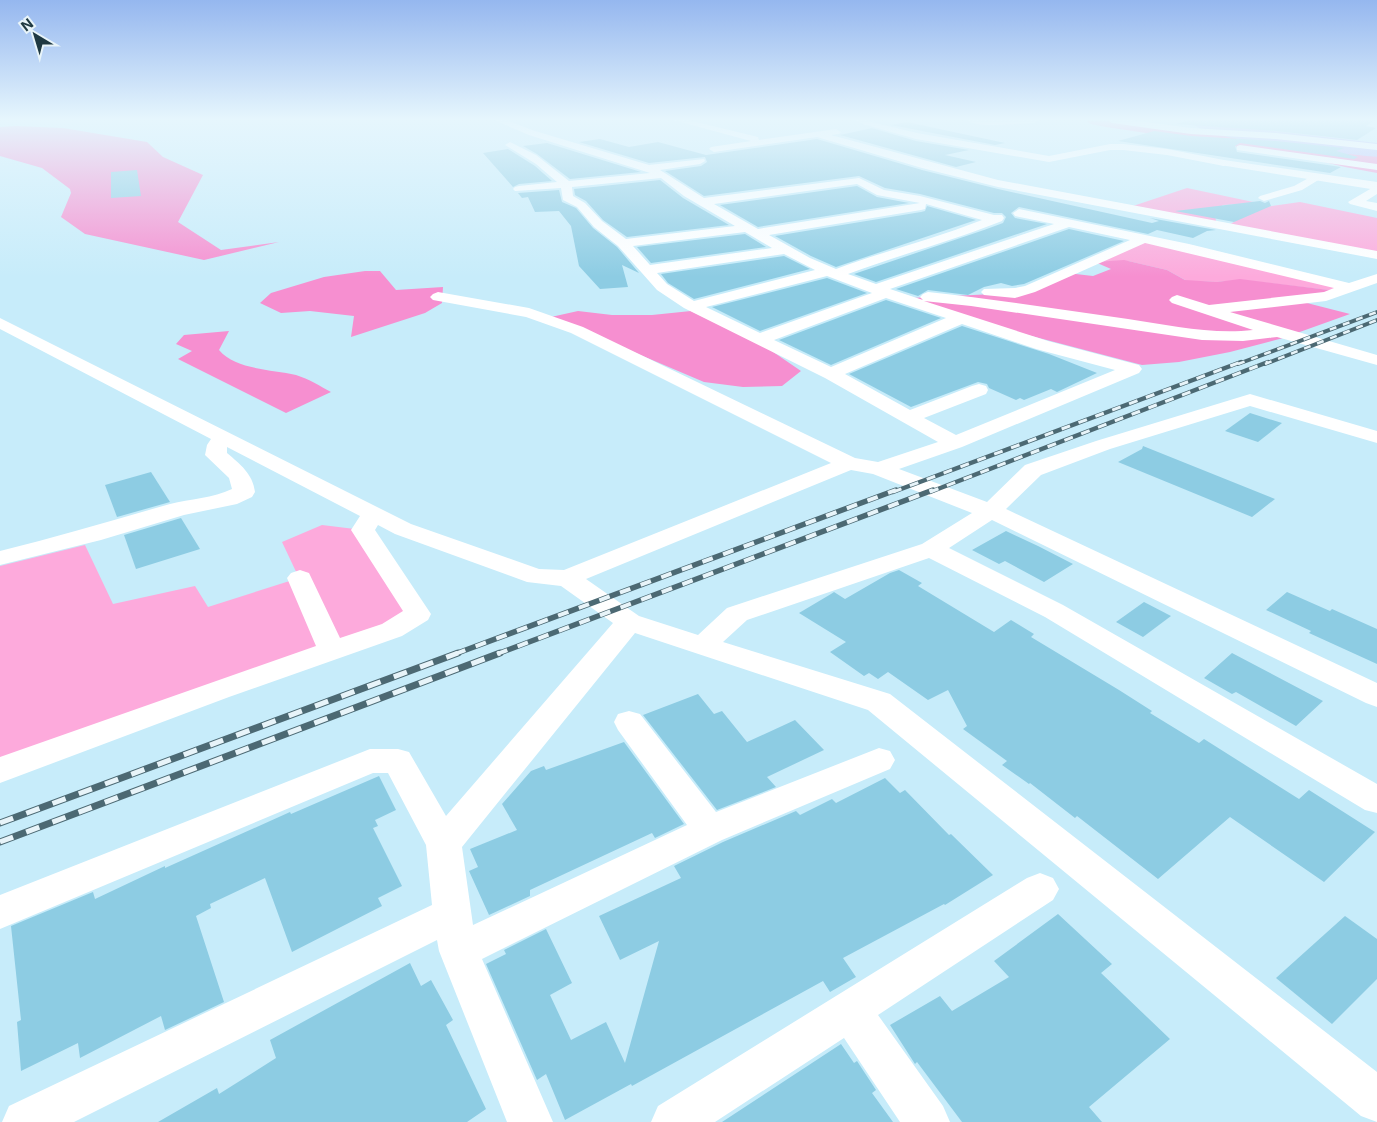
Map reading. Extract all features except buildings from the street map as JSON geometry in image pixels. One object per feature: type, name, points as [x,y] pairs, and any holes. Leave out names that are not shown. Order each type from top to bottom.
[{"type":"street","points":[[552,172],[566,184],[567,198],[581,204],[598,224],[623,243],[662,287],[693,306],[831,374],[955,443]]},
{"type":"street","points":[[658,172],[703,202],[786,250],[832,272],[881,291],[1042,345],[1133,369],[955,443],[879,469]]},
{"type":"street","points":[[956,172],[1052,195],[1108,203],[1377,255]]},
{"type":"street","points":[[1299,172],[1377,187]]},
{"type":"street","points":[[519,188],[664,175]]},
{"type":"street","points":[[1264,198],[1295,190],[1308,184],[1316,177]]},
{"type":"street","points":[[703,202],[860,181],[881,193],[934,203],[993,219]]},
{"type":"street","points":[[1377,187],[1368,196],[1354,202],[1377,207]]},
{"type":"street","points":[[693,306],[832,272],[955,235],[993,219],[1035,209],[1052,195]]},
{"type":"street","points":[[623,243],[753,231],[934,203]]},
{"type":"street","points":[[1019,213],[1189,248],[1350,288]]},
{"type":"street","points":[[760,339],[881,291],[1066,224]]},
{"type":"street","points":[[906,299],[1001,292],[1015,294],[1143,239]]},
{"type":"street","points":[[646,270],[786,250]]},
{"type":"street","points":[[1208,310],[1326,296],[1377,278]]},
{"type":"street","points":[[438,297],[529,313],[577,330],[849,463],[879,469],[1021,524],[1377,696]]},
{"type":"street","points":[[926,297],[971,301],[1202,335],[1243,336],[1277,332],[1274,331]]},
{"type":"street","points":[[1176,300],[1274,331],[1377,360]]},
{"type":"street","points":[[831,374],[961,318]]},
{"type":"street","points":[[0,323],[373,514],[403,528],[536,577],[567,578],[849,463]]},
{"type":"street","points":[[909,417],[979,390]]},
{"type":"street","points":[[702,646],[737,614],[931,549],[991,512],[1033,470],[1103,445],[1250,400],[1377,437]]},
{"type":"street","points":[[0,558],[93,535],[179,509],[229,498],[244,492],[244,484],[235,471],[216,456],[217,445],[223,438]]},
{"type":"street","points":[[0,770],[218,690],[392,630],[418,614],[363,530],[373,514]]},
{"type":"street","points":[[931,549],[1054,611],[1377,800]]},
{"type":"street","points":[[300,578],[332,651]]},
{"type":"street","points":[[567,578],[629,622],[879,702],[1377,1100]]},
{"type":"street","points":[[444,844],[629,622]]},
{"type":"street","points":[[629,722],[710,830]]},
{"type":"street","points":[[25,1122],[455,933],[879,760]]},
{"type":"street","points":[[0,912],[370,761],[398,761],[444,844],[455,933],[530,1122]]},
{"type":"street","points":[[674,1122],[1040,889]]},
{"type":"street","points":[[850,1010],[927,1122]]},
{"type":"shaded area","points":[[48,172],[197,172],[203,175],[178,222],[221,250],[279,242],[204,260],[85,234],[61,217],[71,193],[70,189]]},
{"type":"shaded area","points":[[1187,188],[1258,203],[1223,205],[1215,212],[1216,222],[1133,206]]},
{"type":"shaded area","points":[[1300,202],[1377,218],[1377,255],[1229,225],[1257,208]]},
{"type":"shaded area","points":[[1142,240],[1346,287],[1337,291],[1241,280],[1217,282],[1187,281],[1167,270],[1128,261],[1095,262]]},
{"type":"shaded area","points":[[1124,260],[1167,270],[1185,280],[1217,282],[1240,279],[1337,291],[1299,301],[1350,314],[1283,338],[1230,352],[1179,362],[1142,365],[1020,333],[911,298],[1015,293],[1067,273],[1093,276],[1111,269],[1095,262]]},
{"type":"shaded area","points":[[365,271],[380,271],[396,290],[443,287],[442,303],[425,313],[351,337],[354,316],[310,311],[281,313],[260,303],[271,293],[324,277]]},
{"type":"shaded area","points":[[578,311],[612,315],[652,315],[691,311],[763,345],[801,371],[782,386],[743,387],[704,382],[551,317]]},
{"type":"shaded area","points":[[229,331],[219,350],[226,357],[255,368],[296,375],[331,392],[286,413],[178,359],[192,351],[176,344],[184,335]]},
{"type":"shaded area","points":[[322,525],[363,530],[411,619],[0,771],[0,566],[85,545],[113,604],[195,586],[208,607],[299,578],[282,542]]},
{"type":"railway","points":[[1238,364],[1377,312]]},
{"type":"railway","points":[[1265,364],[1377,320]]},
{"type":"railway","points":[[893,492],[1241,362]]},
{"type":"railway","points":[[930,492],[1268,362]]},
{"type":"railway","points":[[455,654],[896,490]]},
{"type":"railway","points":[[497,654],[933,490]]},
{"type":"railway","points":[[0,823],[458,653]]},
{"type":"railway","points":[[0,842],[500,653]]}]
